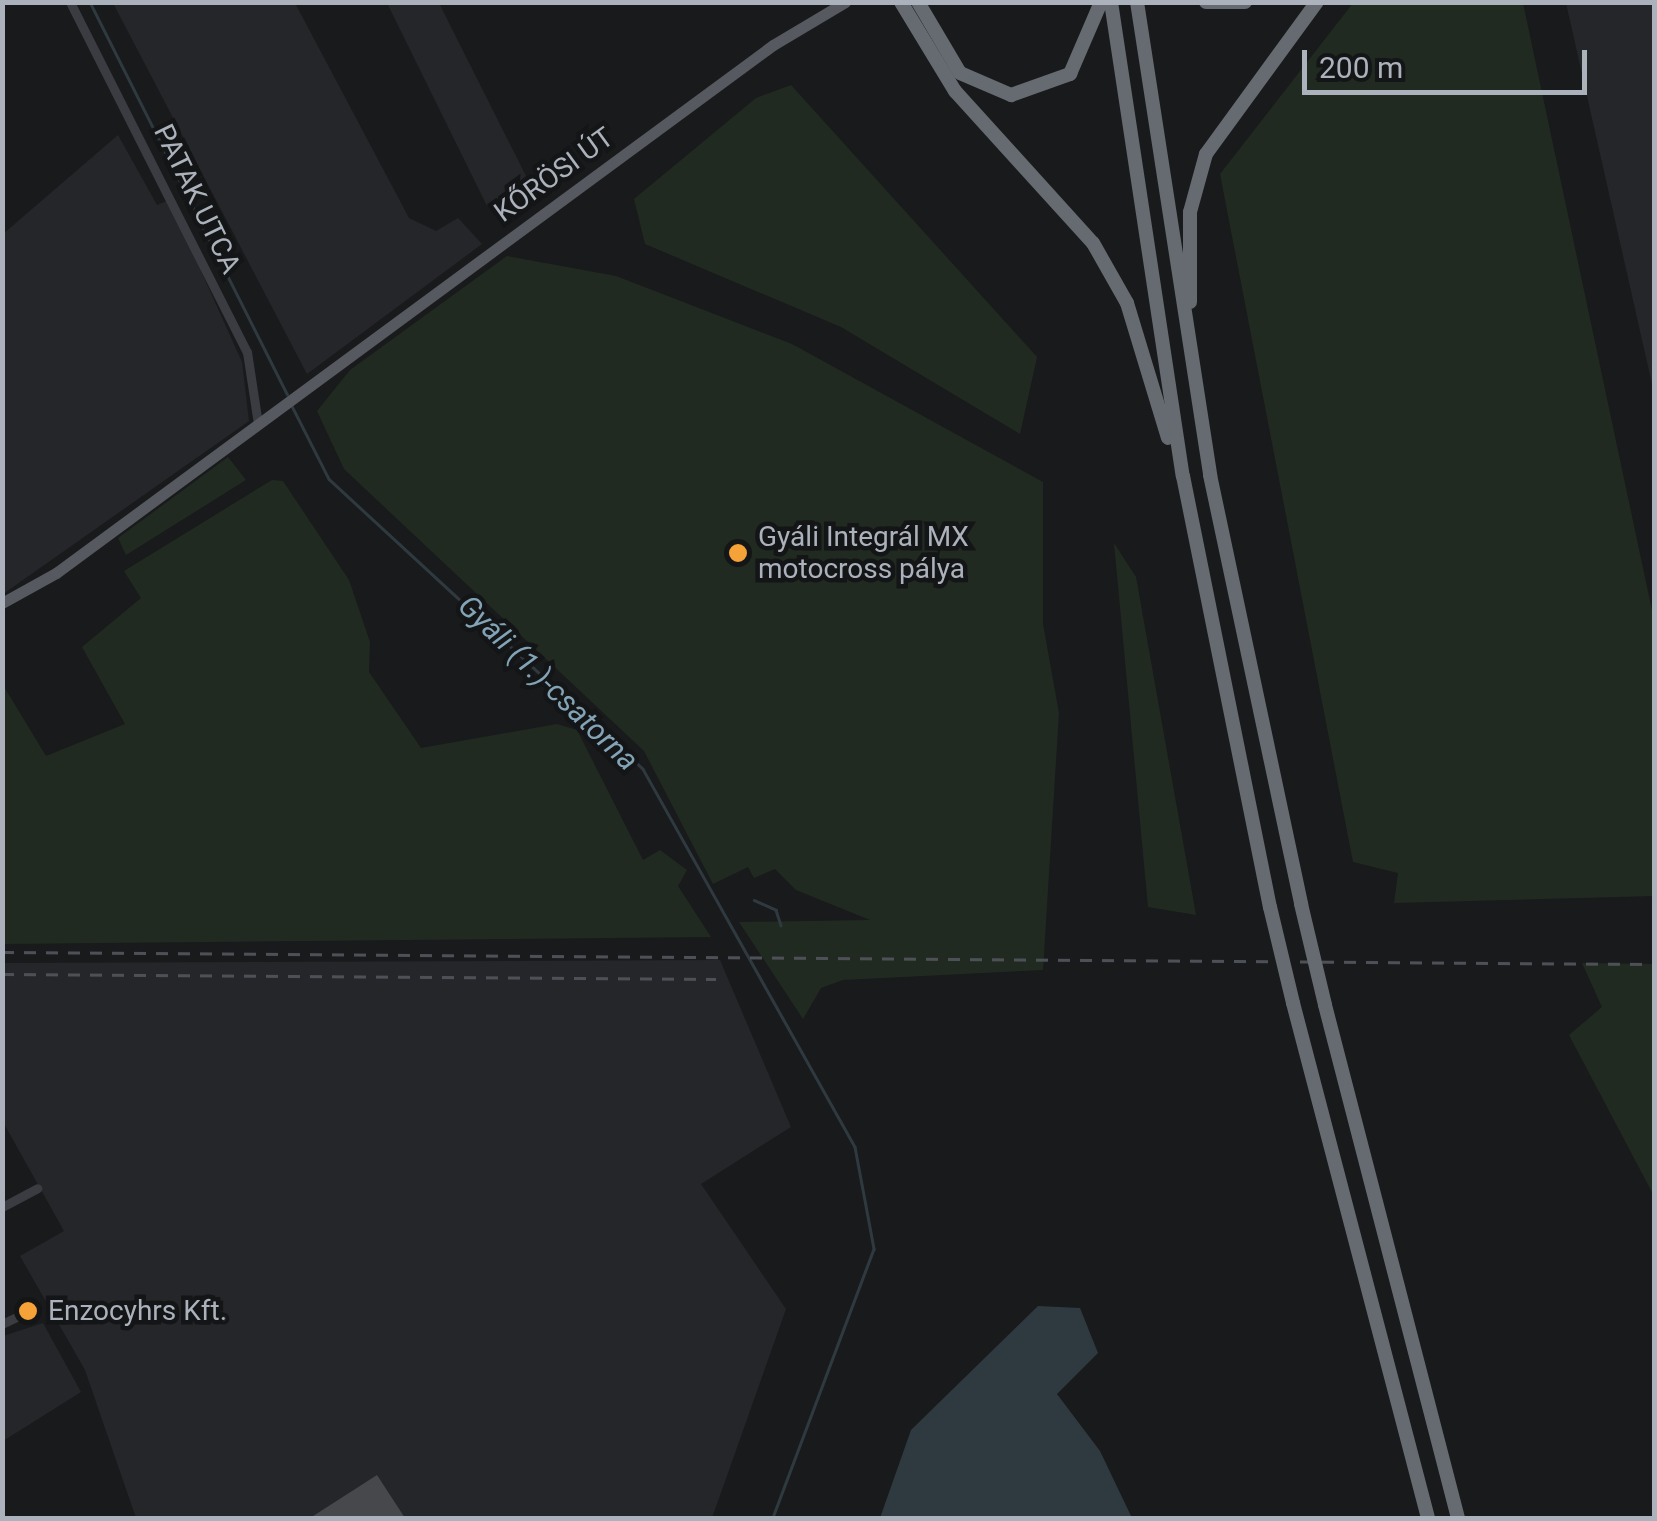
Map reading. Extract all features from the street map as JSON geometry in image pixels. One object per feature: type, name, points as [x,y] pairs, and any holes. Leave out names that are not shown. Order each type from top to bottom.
[{"type":"highway","points":[[902,2],[955,90],[1056,194],[1105,262],[1143,344],[1183,476]]},
{"type":"highway","points":[[918,2],[960,73],[1020,96],[1076,68],[1101,2]]},
{"type":"highway","points":[[1112,2],[1183,476],[1270,907],[1428,1518]]},
{"type":"highway","points":[[1137,2],[1196,397],[1300,904],[1458,1518]]},
{"type":"highway","points":[[1206,2],[1246,2]]},
{"type":"highway","points":[[1196,397],[1188,240],[1196,182],[1222,125],[1317,2]]},
{"type":"main road","name":"KŐRÖSI ÚT","points":[[258,424],[760,54],[846,2]]},
{"type":"main road","points":[[2,603],[258,424]]},
{"type":"street","name":"PATAK UTCA","points":[[70,2],[247,352],[258,424]]},
{"type":"street","points":[[2,1206],[37,1188]]},
{"type":"street","points":[[2,1324],[33,1309]]},
{"type":"shaded area","points":[[113,3],[295,3],[409,218],[436,231],[458,218],[482,244],[307,374]]},
{"type":"shaded area","points":[[387,3],[439,3],[527,178],[487,206]]},
{"type":"shaded area","points":[[1353,3],[1523,3],[1654,620],[1654,896],[1394,903],[1398,873],[1353,862],[1220,174]]},
{"type":"shaded area","points":[[1566,3],[1654,3],[1654,393]]},
{"type":"shaded area","points":[[791,85],[1037,357],[1020,434],[841,327],[645,244],[634,199],[756,98]]},
{"type":"shaded area","points":[[118,135],[157,205],[169,200],[242,362],[249,421],[3,594],[3,234]]},
{"type":"shaded area","name":"Gyáli Integrál MX motocross pálya","points":[[507,256],[616,276],[792,344],[1043,482],[1043,624],[1059,713],[1043,970],[843,980],[821,988],[803,1019],[739,922],[870,920],[796,890],[775,869],[754,878],[748,867],[713,884],[644,751],[344,469],[317,411],[350,370]]},
{"type":"shaded area","points":[[228,457],[246,480],[126,555],[118,538]]},
{"type":"shaded area","points":[[272,480],[283,481],[349,580],[370,642],[369,672],[421,748],[557,724],[577,730],[643,860],[660,850],[687,870],[678,886],[711,937],[3,944],[3,685],[46,756],[125,724],[82,647],[141,598],[124,571]]},
{"type":"shaded area","points":[[1114,543],[1136,577],[1196,915],[1148,907]]},
{"type":"shaded area","points":[[720,960],[791,1127],[701,1184],[786,1309],[712,1518],[136,1518],[85,1370],[20,1256],[64,1231],[3,1122],[3,963]]},
{"type":"shaded area","points":[[1582,963],[1654,964],[1654,1196],[1569,1035],[1602,1007]]},
{"type":"shaded area","points":[[1038,1306],[1080,1308],[1098,1353],[1057,1394],[1100,1451],[1132,1518],[880,1518],[911,1430]]},
{"type":"shaded area","points":[[43,1323],[81,1392],[3,1441],[3,1336]]},
{"type":"building","points":[[377,1475],[405,1518],[310,1518]]},
{"type":"waterway","name":"Gyáli (1.)-csatorna","points":[[90,2],[287,394]]},
{"type":"waterway","name":"Gyáli (1.)-csatorna","points":[[292,406],[329,479],[643,769],[855,1147],[874,1249],[773,1518]]},
{"type":"waterway","points":[[754,900],[776,910],[781,925]]},
{"type":"railway","points":[[2,952],[1654,964]]},
{"type":"railway","points":[[2,974],[716,979]]},
{"type":"place","name":"Gyáli Integrál MX motocross pálya","points":[[738,553]]},
{"type":"place","name":"Enzocyhrs Kft.","points":[[28,1311]]}]
